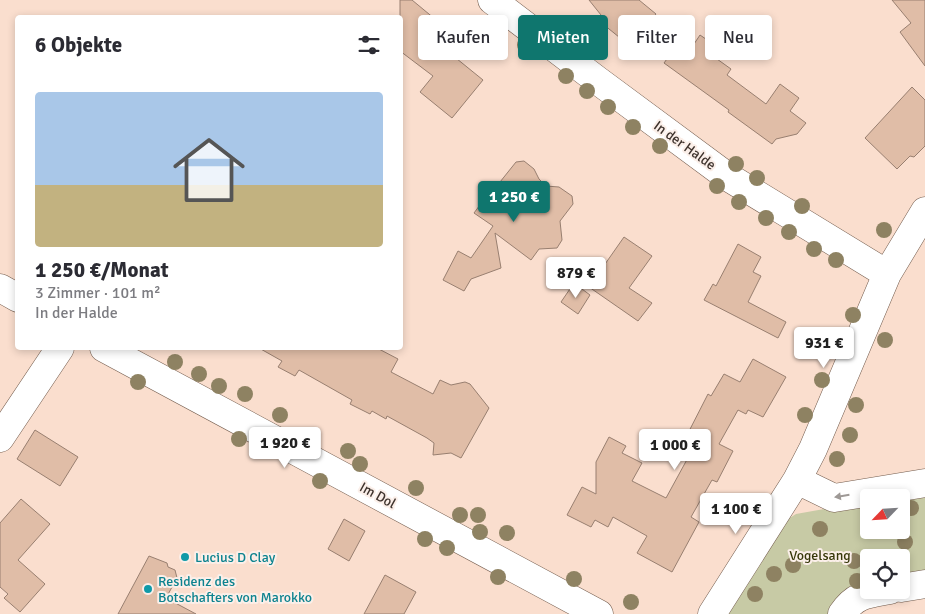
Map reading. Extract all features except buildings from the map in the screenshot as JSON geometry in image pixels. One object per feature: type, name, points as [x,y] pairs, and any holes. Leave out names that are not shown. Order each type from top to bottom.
[{"type":"street","name":"In der Halde","points":[[492,0],[596,80],[728,177],[887,274]]},
{"type":"street","points":[[712,614],[797,480],[813,449],[887,274],[925,211]]},
{"type":"street","points":[[0,288],[15,296]]},
{"type":"street","points":[[0,438],[59,350]]},
{"type":"street","name":"Im Dol","points":[[108,350],[599,614]]},
{"type":"street","points":[[797,480],[834,498],[925,483]]},
{"type":"street","points":[[910,586],[925,584]]},
{"type":"street","points":[[842,614],[849,603],[860,596]]},
{"type":"green space","name":"Vogelsang","points":[[925,492],[925,574],[910,576],[910,549],[860,549],[860,591],[832,614],[728,614],[788,519],[796,514],[860,503],[860,539],[910,539],[910,496]]},
{"type":"place","name":"Lucius D Clay","points":[[185,557]]},
{"type":"place","name":"Residenz des Botschafters von Marokko","points":[[148,589]]}]
